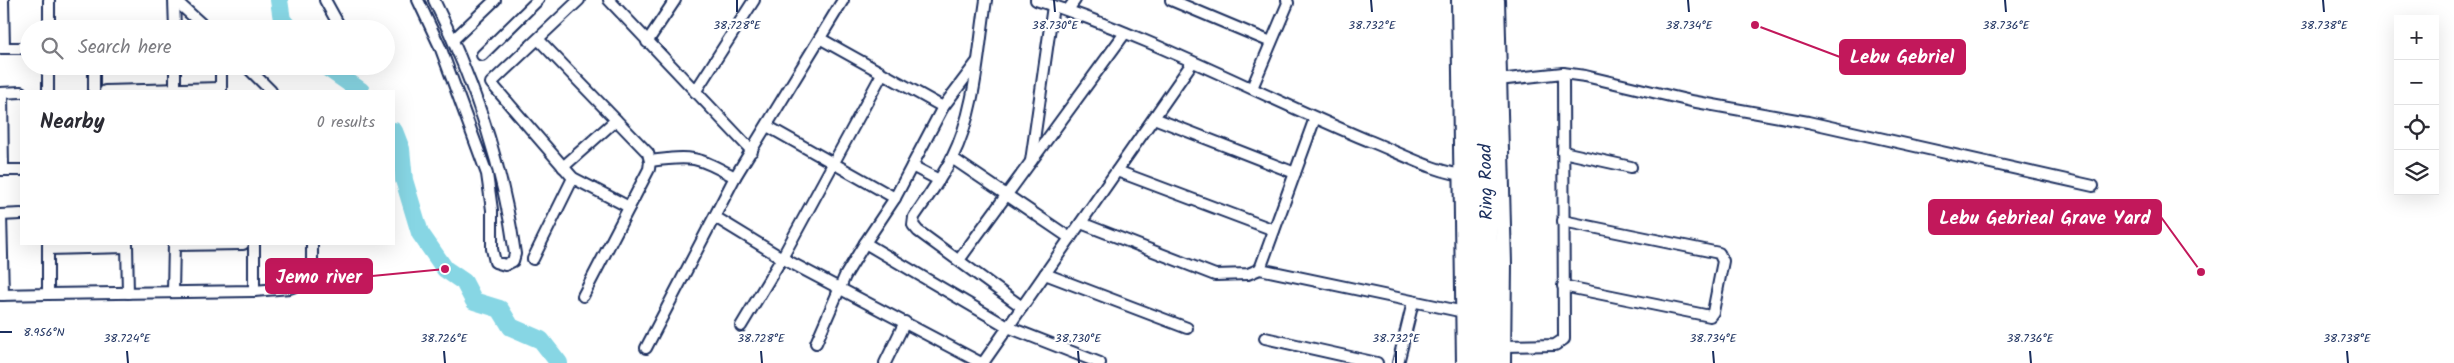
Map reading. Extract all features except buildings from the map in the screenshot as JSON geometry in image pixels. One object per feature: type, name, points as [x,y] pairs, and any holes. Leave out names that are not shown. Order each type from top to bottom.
[{"type":"highway","name":"Ring Road","points":[[1471,0],[1490,363]]},
{"type":"highway","name":"Ring Road","points":[[1475,363],[1484,0]]},
{"type":"street","points":[[48,20],[49,0]]},
{"type":"street","points":[[174,0],[175,20]]},
{"type":"street","points":[[174,0],[197,20]]},
{"type":"street","points":[[324,0],[336,20]]},
{"type":"street","points":[[418,0],[448,65],[486,174],[492,210],[492,249],[495,262],[504,265],[513,261],[515,254],[509,210],[499,170],[475,93],[454,40],[434,0]]},
{"type":"street","points":[[454,40],[494,0]]},
{"type":"street","points":[[482,55],[538,0]]},
{"type":"street","points":[[579,0],[539,40],[491,83],[573,178],[629,207]]},
{"type":"street","points":[[609,0],[752,150]]},
{"type":"street","points":[[647,42],[675,0]]},
{"type":"street","points":[[695,92],[754,0]]},
{"type":"street","points":[[646,348],[736,177],[843,0]]},
{"type":"street","points":[[986,0],[972,96],[952,158],[914,217],[913,225],[918,232],[1022,307]]},
{"type":"street","points":[[1036,0],[1068,10],[1125,33],[1252,88],[1315,118],[1441,170],[1481,174]]},
{"type":"street","points":[[1068,10],[1075,0]]},
{"type":"street","points":[[1171,0],[1191,4],[1272,42]]},
{"type":"street","points":[[1252,88],[1288,3],[1287,0]]},
{"type":"street","points":[[1460,0],[1504,346],[1503,363]]},
{"type":"street","points":[[1457,363],[1464,356],[1464,312],[1481,174],[1498,80],[1497,0]]},
{"type":"street","points":[[2,2],[2,48],[20,48]]},
{"type":"street","points":[[1031,162],[1053,6]]},
{"type":"street","points":[[959,260],[1125,33]]},
{"type":"street","points":[[539,40],[648,154],[650,161],[649,169],[583,296]]},
{"type":"street","points":[[820,40],[943,107]]},
{"type":"street","points":[[816,343],[848,270],[895,198],[943,107],[977,62]]},
{"type":"street","points":[[715,217],[782,258],[982,363],[1192,63]]},
{"type":"street","points":[[1498,80],[1563,73],[1585,76],[1691,101],[1808,122],[2093,186]]},
{"type":"street","points":[[1504,346],[1560,343],[1564,340],[1563,73]]},
{"type":"street","points":[[741,326],[782,258],[882,74]]},
{"type":"street","points":[[48,75],[48,90]]},
{"type":"street","points":[[94,75],[94,90]]},
{"type":"street","points":[[176,75],[175,90],[221,90],[221,75]]},
{"type":"street","points":[[255,75],[270,90]]},
{"type":"street","points":[[20,92],[1,93],[2,170],[20,170]]},
{"type":"street","points":[[1154,118],[1295,173]]},
{"type":"street","points":[[1260,269],[1315,118]]},
{"type":"street","points":[[563,167],[616,120]]},
{"type":"street","points":[[767,126],[895,198]]},
{"type":"street","points":[[1563,152],[1631,167]]},
{"type":"street","points":[[650,161],[683,156],[695,158],[736,177]]},
{"type":"street","points":[[952,158],[1070,238]]},
{"type":"street","points":[[912,166],[939,180]]},
{"type":"street","points":[[1117,171],[1274,230]]},
{"type":"street","points":[[533,260],[573,178]]},
{"type":"street","points":[[20,214],[1,215],[1,295],[254,291],[290,288],[310,281],[313,258],[312,245]]},
{"type":"street","points":[[1563,221],[1719,254],[1724,261],[1713,312],[1710,316],[1564,286]]},
{"type":"street","points":[[1080,223],[1215,275],[1248,274],[1260,269],[1464,312]]},
{"type":"street","points":[[865,243],[1008,327],[1100,363]]},
{"type":"street","points":[[48,294],[48,246],[94,245],[127,245],[128,293]]},
{"type":"street","points":[[173,292],[174,245]]},
{"type":"street","points":[[254,245],[254,291]]},
{"type":"street","points":[[1045,274],[1187,328]]},
{"type":"street","points":[[1398,363],[1413,302]]},
{"type":"street","points":[[885,363],[905,322]]},
{"type":"street","points":[[1265,338],[1377,363]]},
{"type":"waterway","points":[[279,0],[282,20]]},
{"type":"waterway","points":[[338,75],[360,90]]},
{"type":"waterway","points":[[395,134],[401,149],[404,180],[420,233],[445,269],[464,282],[474,301],[500,309],[511,327],[541,340],[559,363]]},
{"type":"place","name":"Lebu Gebriel","points":[[1755,25]]},
{"type":"place","name":"Jemo river","points":[[445,269]]},
{"type":"place","name":"Lebu Gebrieal Grave Yard","points":[[2201,272]]}]
